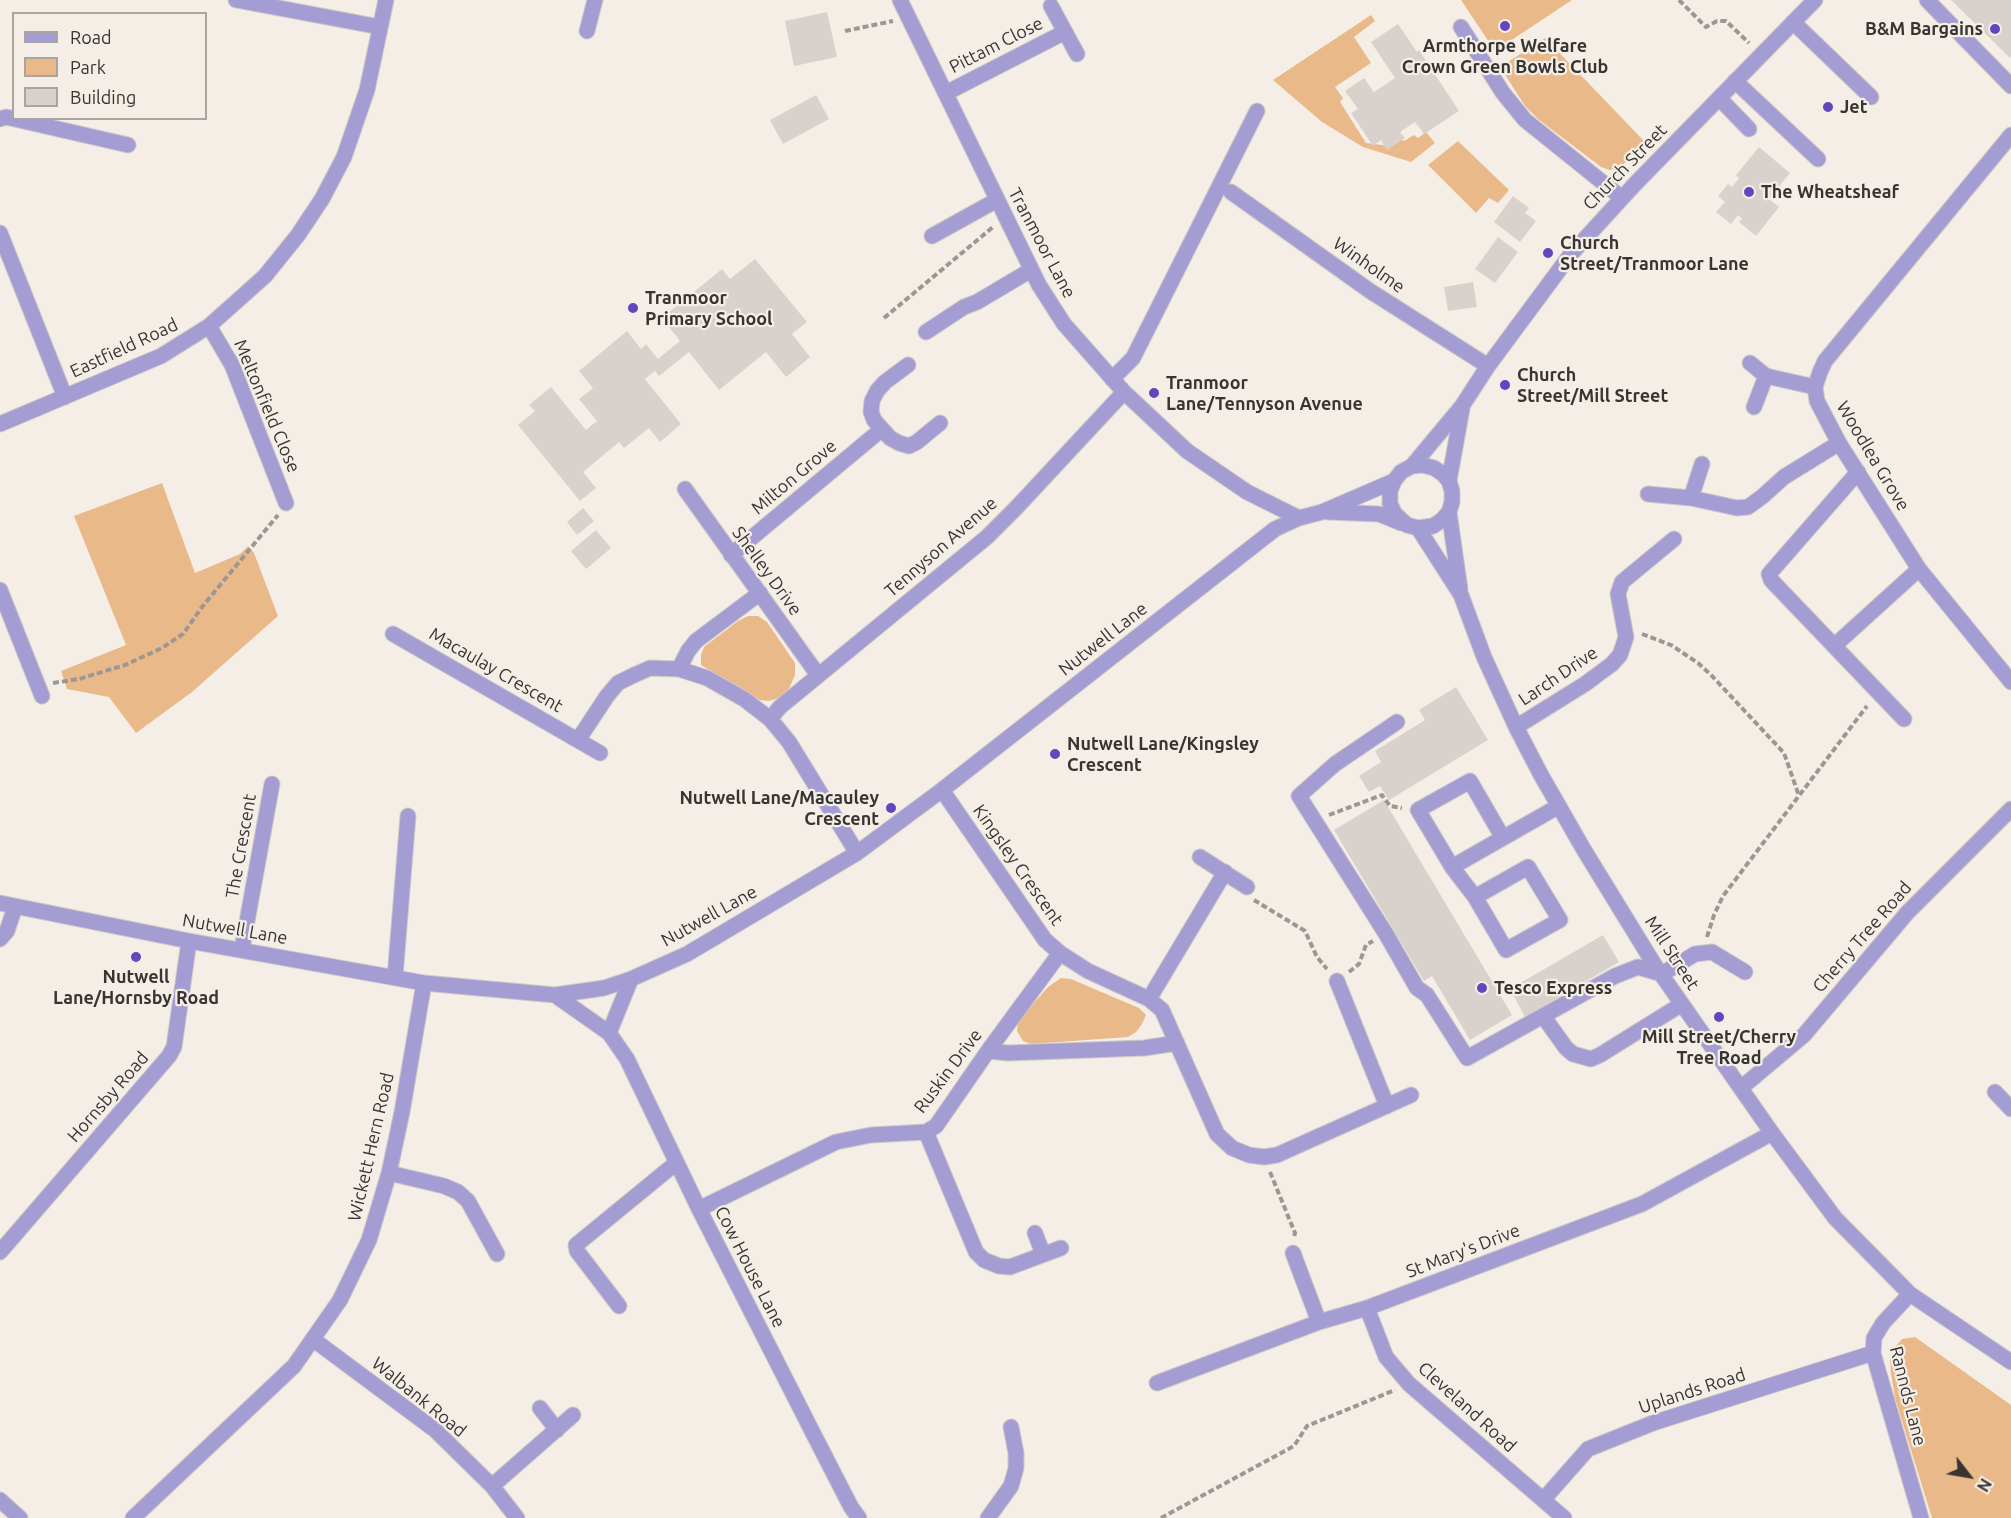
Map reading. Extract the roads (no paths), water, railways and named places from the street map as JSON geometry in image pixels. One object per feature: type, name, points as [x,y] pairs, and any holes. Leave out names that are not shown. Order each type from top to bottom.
[{"type":"street","points":[[236,0],[380,27]]},
{"type":"street","name":"Eastfield Road","points":[[0,424],[161,356],[209,326],[264,276],[298,235],[322,199],[344,157],[367,90],[386,0]]},
{"type":"street","points":[[587,31],[595,0]]},
{"type":"street","name":"Tranmoor Lane","points":[[900,0],[1031,270],[1064,324],[1124,392],[1187,451],[1247,492],[1299,518]]},
{"type":"street","name":"Church Street","points":[[1412,466],[1462,406],[1488,366],[1571,254],[1622,198],[1815,0]]},
{"type":"street","points":[[1927,0],[2011,86]]},
{"type":"street","name":"Pittam Close","points":[[1051,6],[1077,54]]},
{"type":"street","points":[[1793,22],[1871,98]]},
{"type":"street","points":[[1461,27],[1503,93],[1525,120],[1622,198]]},
{"type":"street","name":"Pittam Close","points":[[946,93],[1065,32]]},
{"type":"street","points":[[1735,81],[1818,159]]},
{"type":"street","points":[[1719,98],[1749,129]]},
{"type":"street","points":[[1112,379],[1133,358],[1257,111]]},
{"type":"street","points":[[19,120],[128,145]]},
{"type":"street","points":[[1750,363],[1766,376],[1815,387],[1825,361],[2011,135]]},
{"type":"street","name":"Winholme","points":[[1231,192],[1371,291],[1488,366]]},
{"type":"street","points":[[932,236],[997,200]]},
{"type":"street","points":[[0,233],[65,397]]},
{"type":"street","points":[[926,332],[964,307],[978,302],[1031,270]]},
{"type":"street","name":"Meltonfield Close","points":[[209,326],[232,365],[286,503]]},
{"type":"street","points":[[908,365],[877,391],[872,402],[871,412],[874,420],[890,438],[909,446],[940,423]]},
{"type":"street","points":[[1754,407],[1766,376]]},
{"type":"street","name":"Woodlea Grove","points":[[1815,387],[1817,401],[1839,443],[1919,569],[2011,682]]},
{"type":"street","name":"Tennyson Avenue","points":[[770,719],[780,707],[818,675],[987,537],[1124,392]]},
{"type":"street","name":"Church Street","points":[[1449,481],[1462,406]]},
{"type":"street","name":"Milton Grove","points":[[731,555],[882,429]]},
{"type":"street","points":[[1648,494],[1691,498],[1737,508],[1748,507],[1784,477],[1839,443]]},
{"type":"street","points":[[1691,498],[1702,464]]},
{"type":"street","points":[[1423,465],[1434,468],[1449,481],[1452,491],[1449,512],[1433,526],[1412,526],[1395,514],[1390,504],[1390,491],[1394,481],[1401,472],[1412,466],[1423,465]]},
{"type":"street","points":[[1858,472],[1769,574],[1771,580],[1904,719]]},
{"type":"street","name":"Nutwell Lane","points":[[8,905],[189,941],[424,983],[555,995],[604,988],[631,979],[687,954],[857,854],[1275,529],[1299,518],[1322,512],[1394,481]]},
{"type":"street","name":"Shelley Drive","points":[[685,489],[818,675]]},
{"type":"street","name":"Nutwell Lane","points":[[1322,512],[1379,514],[1412,526]]},
{"type":"street","name":"Mill Street","points":[[1449,512],[1461,595],[1484,657],[1516,727],[1595,869],[1662,974],[1772,1133],[1835,1218],[1910,1294],[2011,1362]]},
{"type":"street","name":"Mill Street","points":[[1412,526],[1461,595]]},
{"type":"street","name":"Larch Drive","points":[[1516,727],[1585,684],[1612,664],[1620,655],[1626,637],[1618,594],[1622,582],[1674,539]]},
{"type":"street","points":[[1834,646],[1919,569]]},
{"type":"street","points":[[0,590],[40,691]]},
{"type":"street","points":[[679,669],[696,641],[760,592]]},
{"type":"street","name":"Macaulay Crescent","points":[[393,634],[600,753]]},
{"type":"street","points":[[578,740],[618,683],[650,668],[679,669],[707,678],[744,699],[770,719],[789,742],[857,854]]},
{"type":"street","points":[[1397,722],[1335,764],[1299,796],[1386,934],[1417,988],[1427,995],[1467,1058],[1615,976],[1638,967],[1662,974],[1695,954],[1712,952],[1745,972]]},
{"type":"street","points":[[1475,897],[1528,867],[1560,920],[1506,950],[1475,897],[1452,867],[1418,810],[1470,781],[1503,838]]},
{"type":"street","name":"The Crescent","points":[[243,949],[272,784]]},
{"type":"street","name":"Kingsley Crescent","points":[[942,790],[1045,940],[1088,971],[1149,999],[1162,1010],[1217,1134],[1232,1148],[1249,1155],[1264,1157],[1277,1155],[1387,1106]]},
{"type":"street","points":[[1452,867],[1559,806]]},
{"type":"street","name":"Cherry Tree Road","points":[[1741,1088],[1804,1035],[1907,913],[2011,808]]},
{"type":"street","points":[[395,977],[408,816]]},
{"type":"street","points":[[1200,857],[1247,887]]},
{"type":"street","points":[[1149,999],[1225,872]]},
{"type":"street","points":[[0,939],[7,931],[8,905]]},
{"type":"street","name":"Hornsby Road","points":[[0,1252],[169,1056],[174,1047],[189,941]]},
{"type":"street","name":"Ruskin Drive","points":[[699,1209],[836,1142],[871,1135],[926,1132],[936,1126],[1060,953]]},
{"type":"street","points":[[609,1033],[631,979]]},
{"type":"street","points":[[1337,981],[1387,1106],[1411,1095]]},
{"type":"street","name":"Wickett Hern Road","points":[[133,1518],[294,1366],[340,1300],[369,1240],[389,1173],[424,983]]},
{"type":"street","name":"Cow House Lane","points":[[555,995],[609,1033],[627,1059],[699,1209],[851,1507],[859,1518]]},
{"type":"street","points":[[1543,1016],[1566,1048],[1573,1054],[1591,1059],[1682,1004]]},
{"type":"street","points":[[988,1051],[1008,1053],[1144,1048],[1177,1042]]},
{"type":"street","points":[[1995,1092],[2011,1109]]},
{"type":"street","points":[[926,1132],[976,1252],[984,1260],[999,1266],[1010,1267],[1061,1248]]},
{"type":"street","name":"St Mary's Drive","points":[[1157,1383],[1319,1322],[1367,1308],[1642,1204],[1772,1133]]},
{"type":"street","points":[[619,1306],[577,1251],[576,1245],[676,1163]]},
{"type":"street","points":[[389,1173],[444,1186],[458,1192],[468,1201],[497,1254]]},
{"type":"street","points":[[1035,1233],[1043,1254]]},
{"type":"street","points":[[1293,1253],[1319,1322]]},
{"type":"street","name":"Rannds Lane","points":[[1910,1294],[1883,1323],[1874,1338],[1873,1353],[1921,1518]]},
{"type":"street","name":"Cleveland Road","points":[[1367,1308],[1386,1357],[1409,1384],[1564,1518]]},
{"type":"street","name":"Walbank Road","points":[[314,1340],[435,1430],[492,1486],[517,1518]]},
{"type":"street","name":"Uplands Road","points":[[1543,1500],[1588,1449],[1653,1423],[1873,1353]]},
{"type":"street","points":[[540,1408],[556,1430]]},
{"type":"street","points":[[492,1486],[573,1415]]},
{"type":"street","points":[[988,1518],[1011,1486],[1016,1468],[1016,1453],[1011,1427]]},
{"type":"street","points":[[0,1500],[20,1518]]},
{"type":"place","name":"Armthorpe Welfare Crown Green Bowls Club","points":[[1505,26]]},
{"type":"place","name":"B&M Bargains","points":[[1995,29]]},
{"type":"place","name":"Jet","points":[[1828,107]]},
{"type":"place","name":"The Wheatsheaf","points":[[1749,192]]},
{"type":"place","name":"Church Street/Tranmoor Lane","points":[[1548,253]]},
{"type":"place","name":"Tranmoor Primary School","points":[[633,308]]},
{"type":"place","name":"Church Street/Mill Street","points":[[1505,385]]},
{"type":"place","name":"Tranmoor Lane/Tennyson Avenue","points":[[1154,393]]},
{"type":"place","name":"Nutwell Lane/Kingsley Crescent","points":[[1055,754]]},
{"type":"place","name":"Nutwell Lane/Macauley Crescent","points":[[891,808]]},
{"type":"place","name":"Nutwell Lane/Hornsby Road","points":[[136,957]]},
{"type":"place","name":"Tesco Express","points":[[1482,988]]},
{"type":"place","name":"Mill Street/Cherry Tree Road","points":[[1719,1017]]}]
